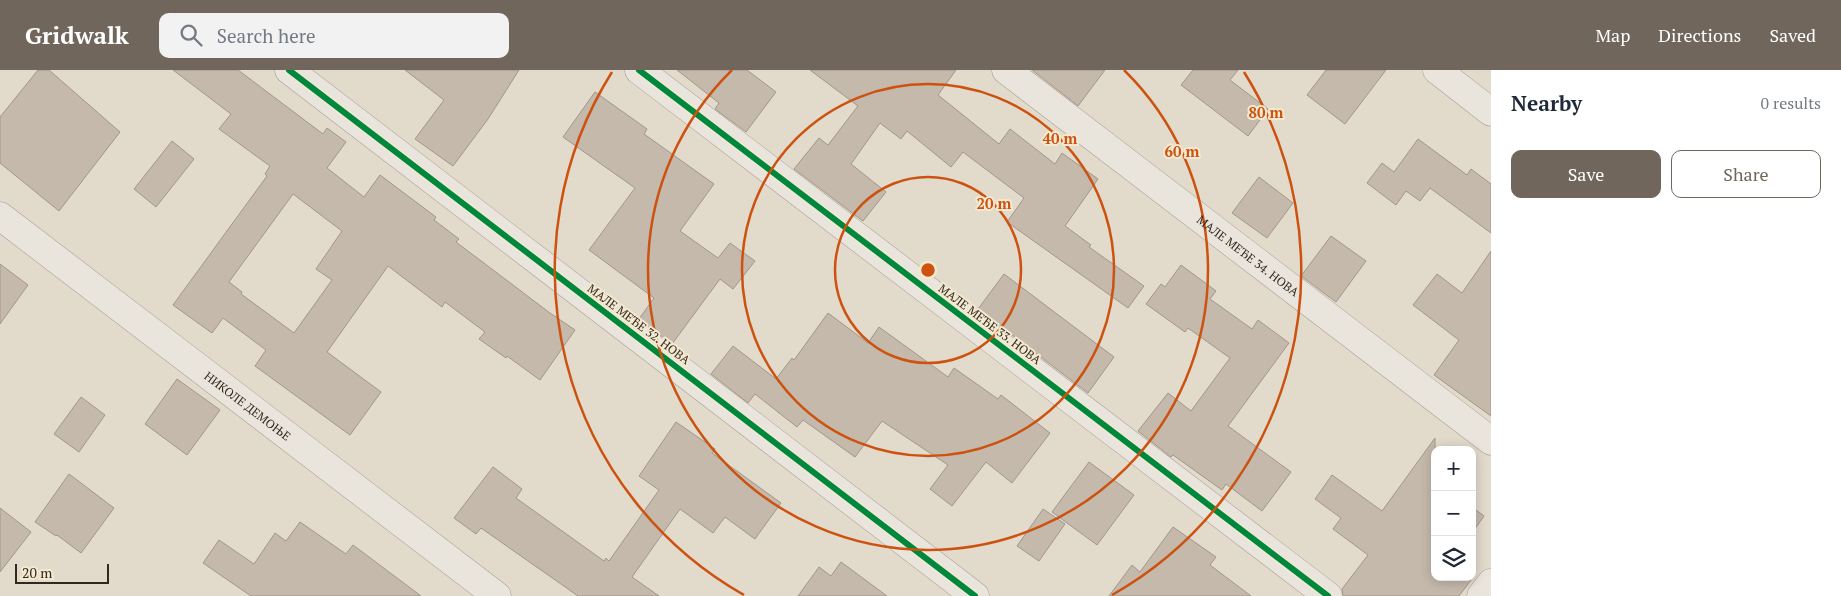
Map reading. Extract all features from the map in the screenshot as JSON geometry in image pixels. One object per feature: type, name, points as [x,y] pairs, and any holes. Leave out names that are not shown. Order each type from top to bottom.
[{"type":"street","name":"МАЛЕ МЕЂЕ 32. НОВА","points":[[289,70],[975,596]]},
{"type":"street","name":"МАЛЕ МЕЂЕ 33. НОВА","points":[[639,70],[1328,596]]},
{"type":"street","name":"МАЛЕ МЕЂЕ 34. НОВА","points":[[1006,70],[1491,441]]},
{"type":"street","points":[[1437,70],[1491,112]]},
{"type":"street","name":"НИКОЛЕ ДЕМОЊЕ","points":[[0,216],[497,596]]},
{"type":"street","points":[[1481,596],[1491,583]]},
{"type":"building","points":[[38,70],[49,70],[120,132],[59,211],[0,163],[0,117]]},
{"type":"building","points":[[173,70],[238,70],[323,134],[327,128],[346,142],[327,168],[364,197],[380,175],[436,217],[434,220],[459,239],[456,242],[575,330],[540,380],[507,356],[506,358],[479,339],[485,332],[445,302],[442,307],[388,266],[327,352],[381,392],[350,435],[255,366],[266,350],[223,318],[212,333],[173,305],[267,176],[265,174],[270,166],[219,129],[231,114]],"holes":[[[293,194],[342,231],[316,269],[332,280],[294,333],[241,294],[242,292],[229,282]]]},
{"type":"building","points":[[405,70],[519,70],[488,119],[453,166],[415,139],[444,100]]},
{"type":"building","points":[[677,70],[747,70],[776,92],[746,132],[715,109],[719,103]]},
{"type":"building","points":[[810,70],[956,70],[938,95],[999,144],[1010,129],[1055,164],[1062,153],[1098,179],[1065,226],[1091,245],[1089,247],[1144,286],[1128,308],[1007,222],[1024,198],[963,152],[951,167],[907,131],[901,139],[880,123],[851,164],[886,192],[863,221],[794,169],[819,138],[828,145],[858,106]]},
{"type":"building","points":[[1032,70],[1105,70],[1078,106]]},
{"type":"building","points":[[1193,70],[1238,70],[1230,80],[1268,109],[1248,136],[1181,85]]},
{"type":"building","points":[[1326,70],[1386,70],[1345,124],[1307,95]]},
{"type":"building","points":[[595,92],[647,129],[644,134],[714,184],[680,231],[718,258],[730,243],[755,261],[733,289],[720,279],[672,344],[639,319],[654,298],[589,250],[635,188],[563,137]]},
{"type":"building","points":[[1418,139],[1467,175],[1471,169],[1491,184],[1491,233],[1430,188],[1420,201],[1406,191],[1396,205],[1367,183],[1382,163],[1394,172]]},
{"type":"building","points":[[172,141],[194,159],[156,207],[134,189]]},
{"type":"building","points":[[1259,177],[1293,203],[1267,238],[1232,213]]},
{"type":"building","points":[[1331,236],[1366,261],[1336,302],[1301,276]]},
{"type":"building","points":[[1491,251],[1491,416],[1434,375],[1459,340],[1413,305],[1437,274],[1462,293]]},
{"type":"building","points":[[0,264],[28,285],[0,324]]},
{"type":"building","points":[[1181,265],[1216,291],[1210,299],[1252,329],[1258,320],[1289,343],[1228,426],[1291,472],[1262,511],[1226,484],[1222,490],[1173,455],[1171,457],[1138,431],[1168,393],[1191,411],[1230,358],[1188,328],[1185,332],[1146,304],[1161,284],[1165,287]]},
{"type":"building","points":[[1004,274],[1114,357],[1088,393],[978,309]]},
{"type":"building","points":[[828,313],[868,343],[879,327],[948,377],[954,368],[998,399],[1001,395],[1050,433],[1012,483],[986,462],[952,506],[930,489],[948,465],[882,421],[855,457],[803,420],[797,427],[755,394],[748,403],[711,374],[733,346],[776,379],[792,358],[794,360]]},
{"type":"building","points":[[177,379],[220,410],[187,455],[145,424]]},
{"type":"building","points":[[81,397],[105,415],[79,452],[54,434]]},
{"type":"building","points":[[676,422],[715,449],[712,453],[781,503],[755,539],[725,517],[713,533],[680,509],[632,577],[659,596],[578,596],[481,528],[476,534],[454,518],[493,467],[522,489],[516,498],[604,561],[606,558],[609,561],[659,490],[639,476]]},
{"type":"building","points":[[1435,438],[1435,446],[1431,446],[1431,581],[1470,581],[1459,596],[1343,596],[1342,589],[1368,555],[1333,529],[1341,518],[1315,499],[1332,475],[1382,511]]},
{"type":"building","points":[[1089,462],[1134,495],[1097,545],[1052,512]]},
{"type":"building","points":[[69,474],[114,508],[81,553],[57,535],[35,522]]},
{"type":"building","points":[[0,508],[31,532],[0,572]]},
{"type":"building","points":[[1043,509],[1065,524],[1039,561],[1017,546]]},
{"type":"building","points":[[1476,510],[1484,516],[1476,527]]},
{"type":"building","points":[[300,522],[346,554],[353,545],[421,596],[251,596],[203,563],[219,540],[254,564],[275,533],[286,541]]},
{"type":"building","points":[[1173,527],[1216,557],[1210,565],[1251,596],[1109,596],[1132,565],[1140,572]]},
{"type":"building","points":[[841,562],[887,596],[798,596],[819,567],[831,576]]},
{"type":"cycle path","points":[[289,70],[975,596]]},
{"type":"cycle path","points":[[639,70],[1328,596]]}]
